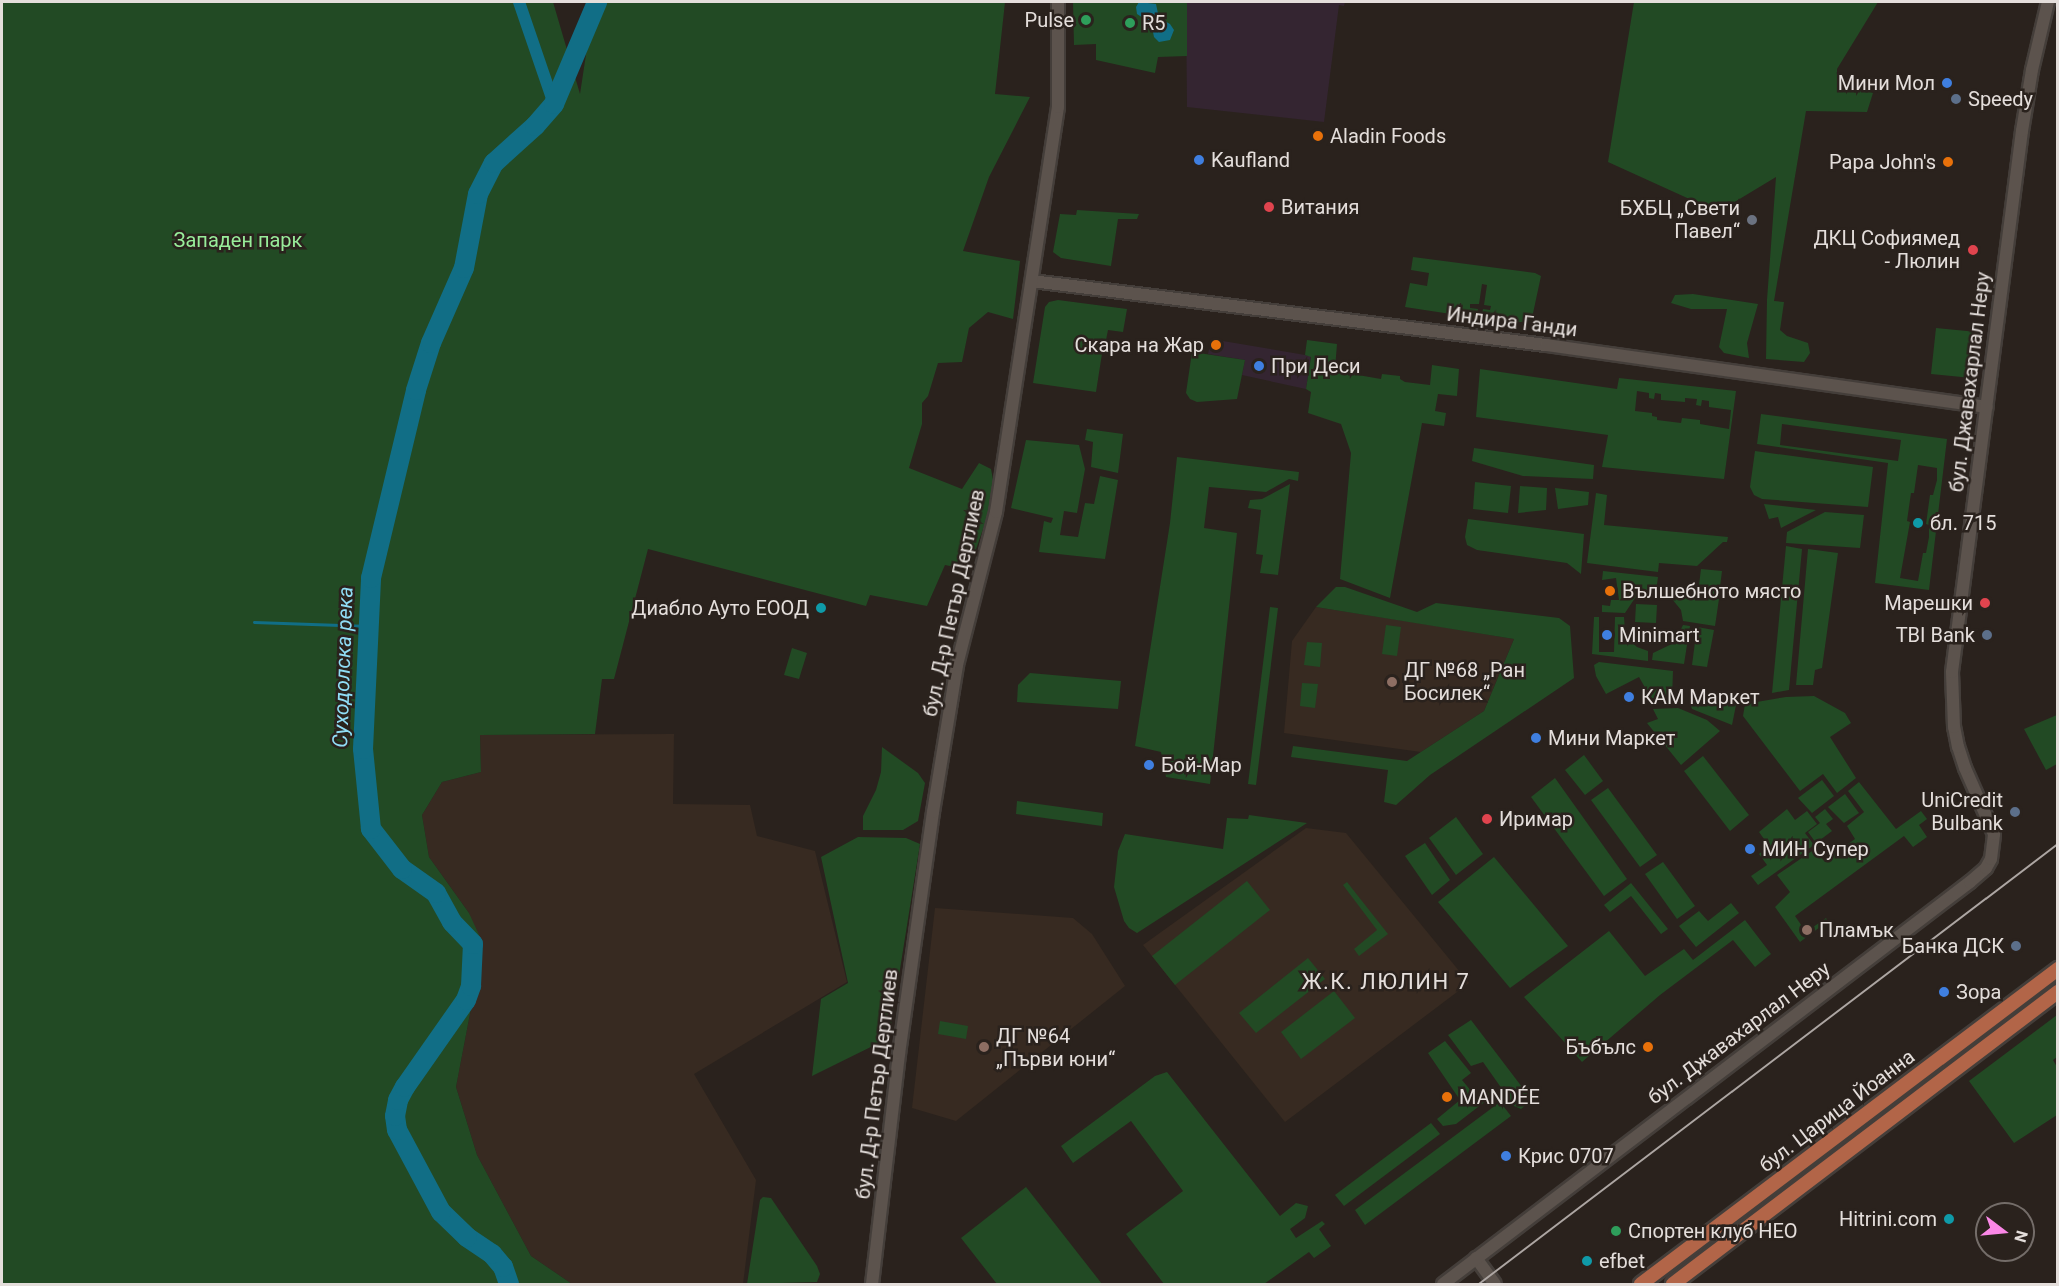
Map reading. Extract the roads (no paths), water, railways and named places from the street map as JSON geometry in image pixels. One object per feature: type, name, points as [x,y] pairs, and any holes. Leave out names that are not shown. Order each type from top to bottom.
[{"type":"main road","name":"бул. Царица Йоанна","points":[[1641,1284],[2058,969]]},
{"type":"main road","name":"бул. Царица Йоанна","points":[[1672,1284],[2058,992]]},
{"type":"street","name":"бул. Д-р Петър Дертлиев","points":[[872,1284],[899,1054],[937,788],[957,665],[996,512],[1058,107],[1058,2]]},
{"type":"street","name":"бул. Джавахарлал Неру","points":[[1443,1284],[1986,868],[1992,853],[1994,834],[1968,777],[1958,747],[1952,688],[2022,131],[2032,70],[2048,2]]},
{"type":"street","name":"Индира Ганди","points":[[1032,281],[1546,345],[1987,407]]},
{"type":"street","points":[[1476,1258],[1496,1284]]},
{"type":"water","points":[[1139,2],[1156,4],[1159,18],[1170,24],[1174,30],[1170,40],[1159,42],[1154,37],[1151,23],[1137,14],[1136,7]]},
{"type":"waterway","points":[[519,2],[554,104]]},
{"type":"waterway","name":"Суходолска река","points":[[509,1284],[503,1267],[492,1254],[467,1237],[441,1212],[397,1130],[395,1116],[398,1100],[466,1000],[471,986],[473,944],[452,922],[436,893],[402,869],[371,829],[363,749],[371,578],[416,390],[431,343],[464,268],[478,194],[494,163],[535,126],[554,104],[597,2]]},
{"type":"waterway","points":[[254,622],[369,626]]},
{"type":"tram line","points":[[1479,1284],[2058,844]]},
{"type":"place","name":"Pulse","points":[[1086,20]]},
{"type":"place","name":"R5","points":[[1130,23]]},
{"type":"place","name":"Мини Мол","points":[[1947,83]]},
{"type":"place","name":"Speedy","points":[[1956,99]]},
{"type":"place","name":"Aladin Foods","points":[[1318,136]]},
{"type":"place","name":"Kaufland","points":[[1199,160]]},
{"type":"place","name":"Papa John's","points":[[1948,162]]},
{"type":"place","name":"Витания","points":[[1269,207]]},
{"type":"place","name":"БХБЦ „Свети Павел“","points":[[1752,220]]},
{"type":"place","name":"ДКЦ Софиямед - Люлин","points":[[1973,250]]},
{"type":"place","name":"Скара на Жар","points":[[1216,345]]},
{"type":"place","name":"При Деси","points":[[1259,366]]},
{"type":"place","name":"бл. 715","points":[[1918,523]]},
{"type":"place","name":"Вълшебното място","points":[[1610,591]]},
{"type":"place","name":"Марешки","points":[[1985,603]]},
{"type":"place","name":"Диабло Ауто ЕООД","points":[[821,608]]},
{"type":"place","name":"Minimart","points":[[1607,635]]},
{"type":"place","name":"TBI Bank","points":[[1987,635]]},
{"type":"place","name":"ДГ №68 „Ран Босилек“","points":[[1392,682]]},
{"type":"place","name":"КАМ Маркет","points":[[1629,697]]},
{"type":"place","name":"Мини Маркет","points":[[1536,738]]},
{"type":"place","name":"Бой-Мар","points":[[1149,765]]},
{"type":"place","name":"UniCredit Bulbank","points":[[2015,812]]},
{"type":"place","name":"Иримар","points":[[1487,819]]},
{"type":"place","name":"МИН Супер","points":[[1750,849]]},
{"type":"place","name":"Пламък","points":[[1807,930]]},
{"type":"place","name":"Банка ДСК","points":[[2016,946]]},
{"type":"place","name":"Зора","points":[[1944,992]]},
{"type":"place","name":"ДГ №64 „Първи юни“","points":[[984,1047]]},
{"type":"place","name":"Бъбълс","points":[[1648,1047]]},
{"type":"place","name":"MANDÉE","points":[[1447,1097]]},
{"type":"place","name":"Крис 0707","points":[[1506,1156]]},
{"type":"place","name":"Hitrini.com","points":[[1949,1219]]},
{"type":"place","name":"Спортен клуб НЕО","points":[[1616,1231]]},
{"type":"place","name":"efbet","points":[[1587,1261]]},
{"type":"district","name":"Ж.К. ЛЮЛИН 7","points":[[1386,982]]},
{"type":"park label","name":"Западен парк","points":[[238,240]]}]
